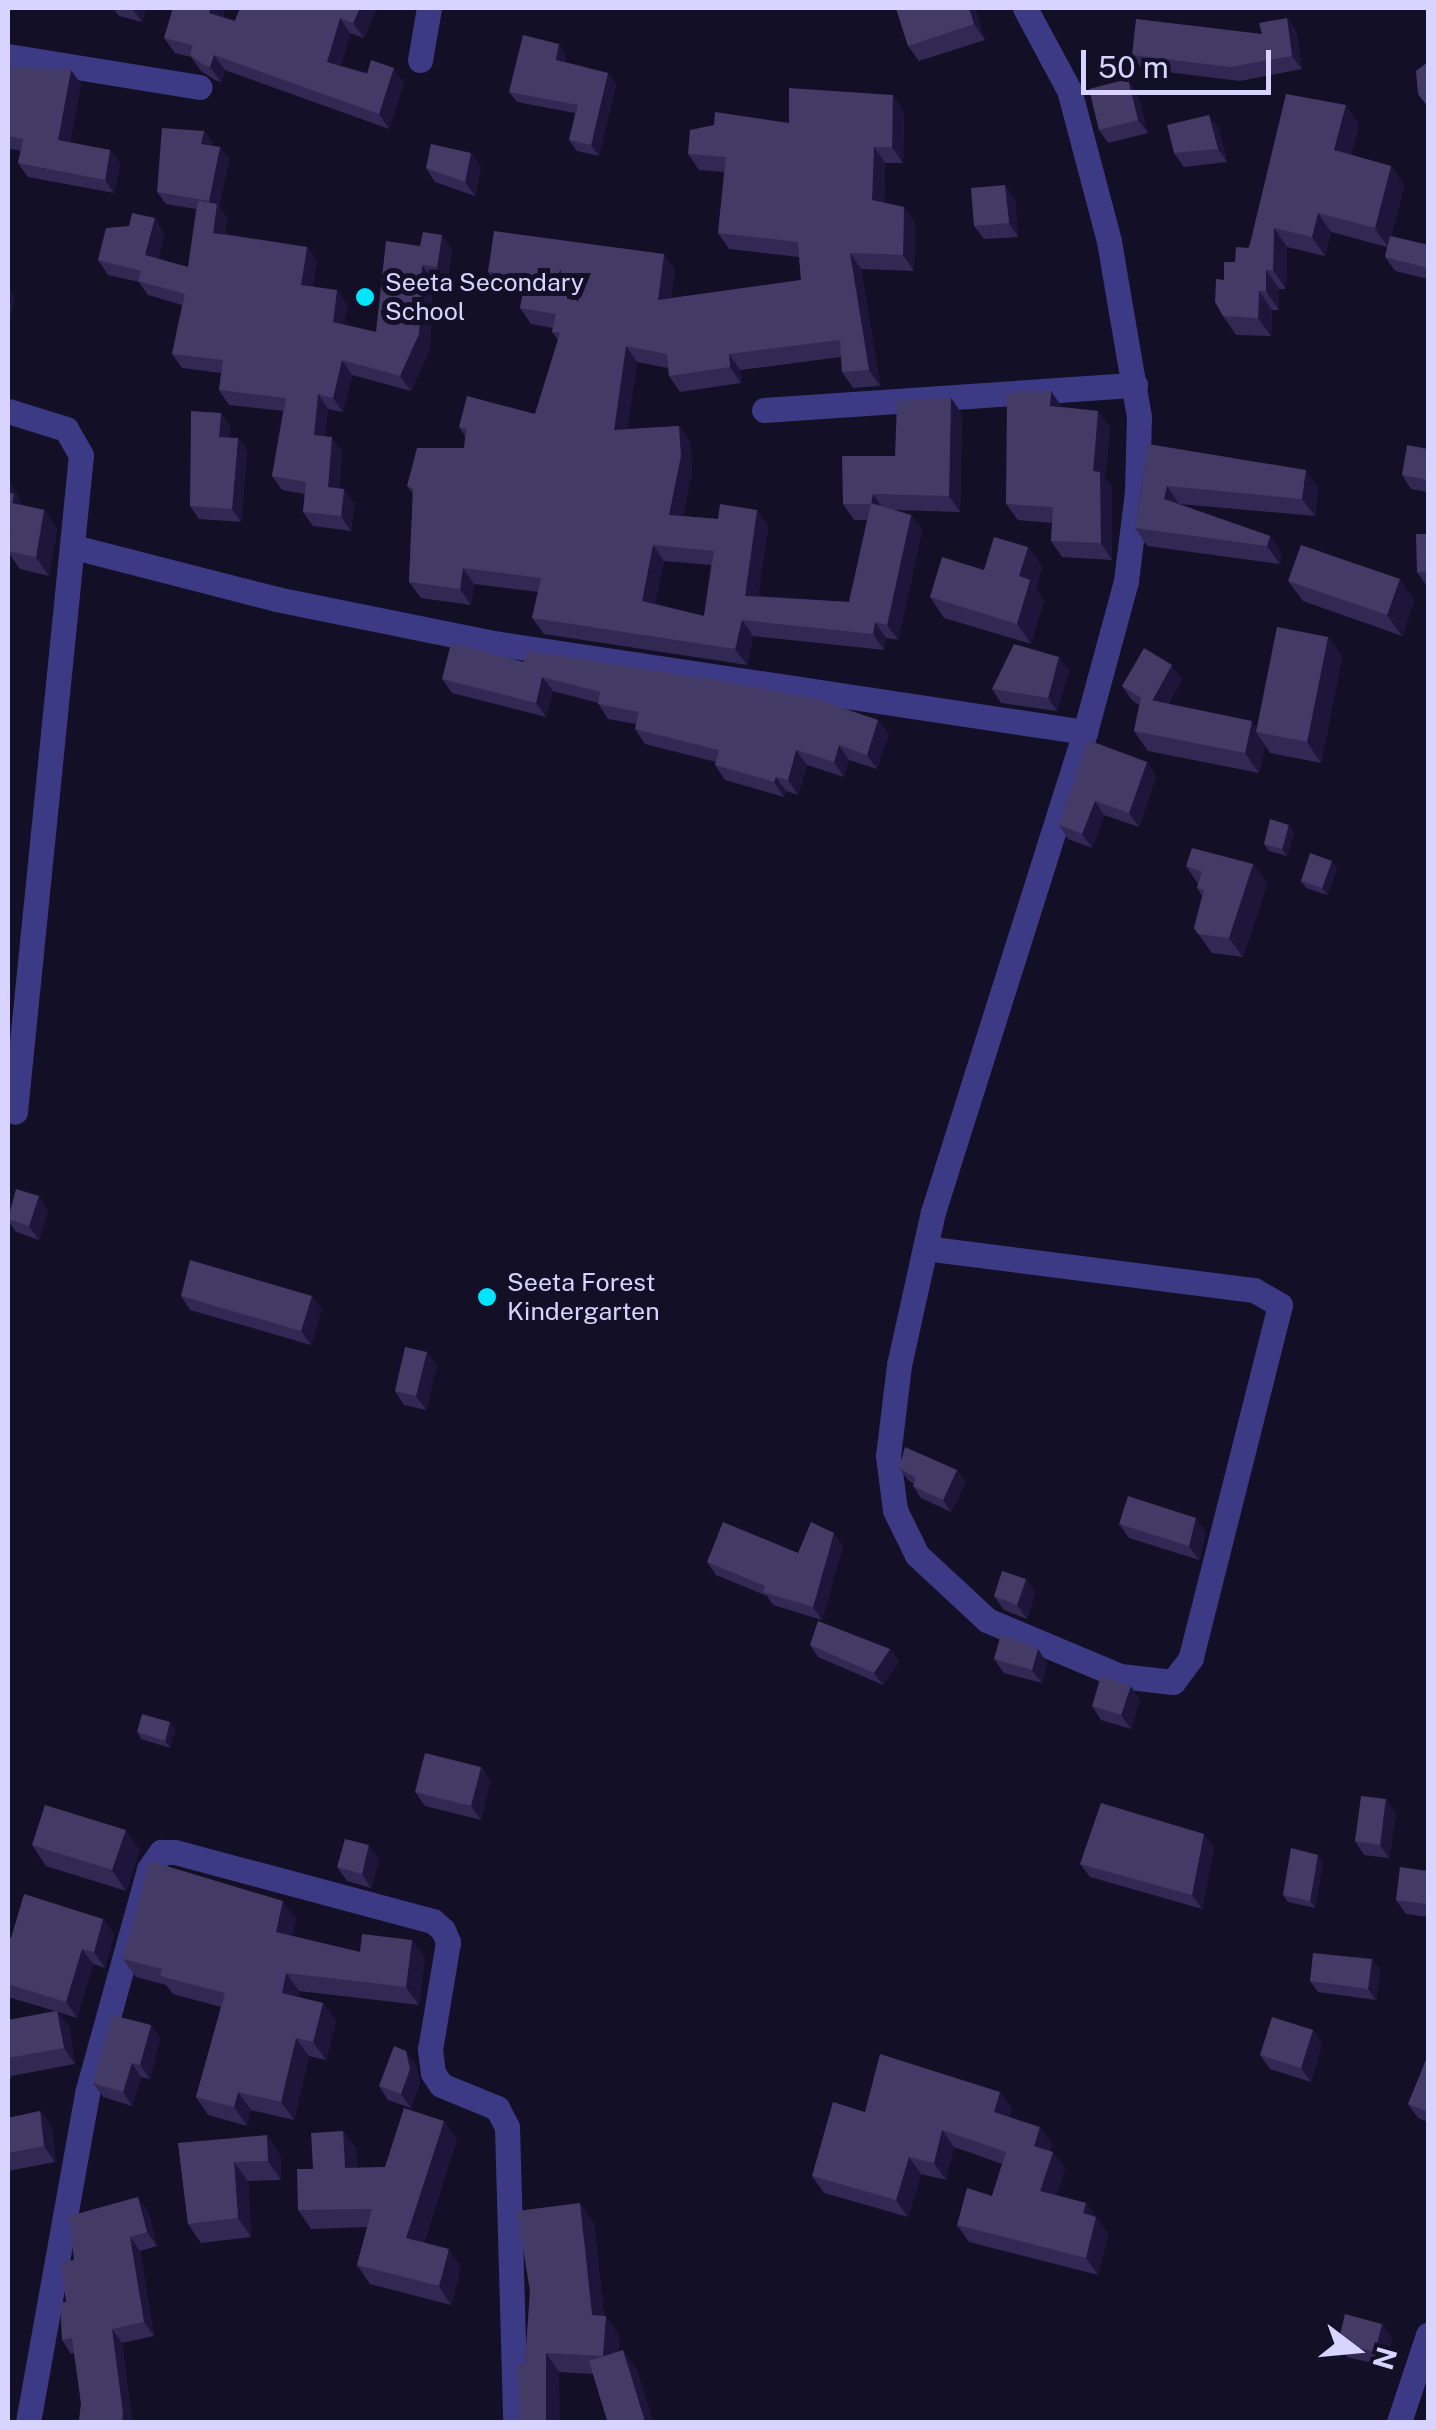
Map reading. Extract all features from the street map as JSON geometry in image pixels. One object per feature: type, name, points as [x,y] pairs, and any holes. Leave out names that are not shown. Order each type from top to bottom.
[{"type":"street","points":[[420,60],[429,8]]},
{"type":"street","points":[[925,1248],[1254,1290],[1280,1305],[1191,1658],[1173,1682],[1120,1676],[987,1620],[916,1555],[895,1510],[888,1456],[899,1365],[925,1248],[1086,732],[1126,582],[1137,491],[1135,385],[1080,124],[1025,8]]},
{"type":"street","points":[[8,56],[200,87]]},
{"type":"street","points":[[764,410],[1135,385]]},
{"type":"street","points":[[8,411],[66,429],[79,444],[74,547],[15,1112]]},
{"type":"street","points":[[74,547],[276,599],[494,643],[1086,732]]},
{"type":"street","points":[[28,2422],[87,2092],[149,1869],[161,1852],[175,1852],[433,1922],[443,1930],[448,1942],[430,2049],[433,2073],[441,2086],[497,2108],[507,2127],[515,2422]]},
{"type":"street","points":[[1399,2422],[1428,2336]]},
{"type":"building","points":[[173,8],[211,8],[209,13],[235,21],[240,8],[360,8],[353,23],[340,18],[327,62],[367,74],[371,60],[394,68],[379,114],[214,55],[210,67],[204,65],[190,55],[193,45],[164,38]]},
{"type":"building","points":[[896,8],[969,8],[974,24],[908,46]]},
{"type":"building","points":[[1287,18],[1292,56],[1230,67],[1132,55],[1136,19],[1262,34],[1259,23]]},
{"type":"building","points":[[523,35],[559,44],[556,60],[608,73],[591,145],[569,140],[578,105],[509,92]]},
{"type":"building","points":[[1428,62],[1428,107],[1418,94],[1416,71]]},
{"type":"building","points":[[8,67],[71,70],[58,140],[110,150],[105,180],[18,163],[23,139],[8,136]]},
{"type":"building","points":[[1128,79],[1138,120],[1099,130],[1089,89]]},
{"type":"building","points":[[789,88],[893,95],[892,147],[874,147],[872,200],[904,207],[903,255],[850,253],[869,370],[842,372],[840,340],[729,354],[730,367],[669,376],[667,354],[626,346],[614,430],[679,426],[681,456],[669,515],[718,519],[720,504],[757,510],[745,596],[849,602],[871,504],[843,504],[842,456],[895,456],[897,401],[951,398],[949,496],[873,494],[871,503],[911,515],[887,625],[875,622],[873,634],[742,620],[735,649],[532,618],[541,578],[463,568],[460,589],[409,582],[413,488],[407,486],[417,448],[464,448],[467,429],[459,427],[467,396],[535,414],[560,333],[552,332],[556,314],[520,308],[526,277],[488,272],[494,231],[664,254],[658,300],[801,280],[798,242],[718,233],[726,157],[688,154],[690,130],[714,125],[715,112],[789,123]],"holes":[[[653,545],[714,551],[704,616],[642,601]]]},
{"type":"building","points":[[1286,94],[1346,105],[1334,150],[1391,166],[1375,228],[1318,213],[1312,237],[1274,228],[1273,270],[1266,270],[1266,291],[1259,291],[1258,318],[1223,316],[1215,302],[1216,279],[1224,280],[1224,262],[1235,262],[1236,247],[1249,248]]},
{"type":"building","points":[[1209,115],[1218,149],[1174,153],[1167,125]]},
{"type":"building","points":[[162,128],[204,131],[201,144],[220,147],[209,201],[157,192]]},
{"type":"building","points":[[431,144],[471,153],[465,182],[426,168]]},
{"type":"building","points":[[1005,185],[1009,223],[974,226],[971,188]]},
{"type":"building","points":[[198,201],[217,204],[213,233],[307,247],[301,285],[337,290],[333,322],[376,332],[386,241],[420,246],[423,232],[442,235],[437,267],[422,265],[419,334],[400,376],[342,360],[333,398],[318,394],[314,435],[332,437],[328,487],[344,489],[341,516],[303,512],[306,482],[272,476],[286,398],[219,390],[223,360],[172,354],[185,294],[138,281],[141,271],[98,260],[106,228],[129,226],[132,213],[155,218],[145,255],[188,267]]},
{"type":"building","points":[[1390,236],[1428,245],[1428,268],[1385,257]]},
{"type":"building","points":[[1051,391],[1050,406],[1098,411],[1093,471],[1100,472],[1101,543],[1051,541],[1053,507],[1006,504],[1007,393]]},
{"type":"building","points":[[191,411],[221,413],[219,437],[238,438],[232,509],[190,506]]},
{"type":"building","points":[[1148,444],[1306,470],[1302,499],[1167,486],[1164,499],[1270,536],[1267,546],[1135,528]]},
{"type":"building","points":[[1407,445],[1428,449],[1428,480],[1402,475]]},
{"type":"building","points":[[8,492],[14,494],[12,503],[44,510],[36,557],[8,551]]},
{"type":"building","points":[[1416,534],[1428,534],[1428,571],[1417,572]]},
{"type":"building","points":[[994,537],[1028,547],[1019,576],[1030,580],[1017,624],[930,597],[942,557],[984,570]]},
{"type":"building","points":[[1301,545],[1400,579],[1387,615],[1288,581]]},
{"type":"building","points":[[1277,627],[1328,637],[1307,742],[1256,732]]},
{"type":"building","points":[[451,643],[524,662],[527,651],[729,682],[816,699],[878,720],[867,755],[839,745],[834,762],[796,750],[788,780],[776,777],[774,782],[715,765],[719,750],[635,729],[639,712],[598,704],[600,692],[542,677],[536,703],[442,679]]},
{"type":"building","points":[[1014,644],[1059,657],[1048,698],[992,689]]},
{"type":"building","points":[[1144,648],[1172,665],[1152,701],[1122,686]]},
{"type":"building","points":[[1141,698],[1252,721],[1245,753],[1134,731]]},
{"type":"building","points":[[1088,740],[1147,762],[1129,813],[1095,801],[1082,834],[1059,825]]},
{"type":"building","points":[[1270,819],[1289,825],[1282,849],[1264,844]]},
{"type":"building","points":[[1192,848],[1253,864],[1229,938],[1198,934],[1194,928],[1204,890],[1197,888],[1202,872],[1186,866]]},
{"type":"building","points":[[1310,853],[1332,861],[1322,888],[1301,881]]},
{"type":"building","points":[[16,1189],[39,1196],[29,1226],[8,1219]]},
{"type":"building","points":[[190,1260],[312,1296],[301,1331],[181,1296]]},
{"type":"building","points":[[405,1347],[427,1352],[416,1396],[395,1391]]},
{"type":"building","points":[[905,1447],[957,1470],[943,1500],[913,1486],[916,1478],[899,1468]]},
{"type":"building","points":[[1128,1496],[1196,1518],[1189,1546],[1119,1524]]},
{"type":"building","points":[[723,1522],[798,1553],[811,1522],[834,1533],[813,1607],[763,1592],[765,1586],[707,1562]]},
{"type":"building","points":[[1002,1571],[1026,1579],[1017,1605],[994,1596]]},
{"type":"building","points":[[818,1621],[890,1649],[874,1673],[810,1645]]},
{"type":"building","points":[[1001,1634],[1038,1649],[1032,1670],[994,1659]]},
{"type":"building","points":[[1101,1676],[1131,1686],[1121,1715],[1092,1706]]},
{"type":"building","points":[[142,1714],[170,1722],[165,1741],[137,1732]]},
{"type":"building","points":[[425,1753],[481,1767],[471,1806],[415,1792]]},
{"type":"building","points":[[1361,1796],[1386,1799],[1380,1845],[1355,1841]]},
{"type":"building","points":[[1101,1803],[1204,1834],[1192,1895],[1080,1864]]},
{"type":"building","points":[[45,1805],[126,1830],[112,1870],[32,1845]]},
{"type":"building","points":[[345,1839],[369,1845],[362,1874],[337,1867]]},
{"type":"building","points":[[1291,1848],[1318,1855],[1310,1901],[1283,1895]]},
{"type":"building","points":[[150,1861],[283,1901],[276,1932],[360,1952],[362,1934],[412,1940],[406,1987],[286,1973],[282,1993],[323,2003],[313,2042],[296,2038],[281,2102],[238,2092],[234,2107],[196,2097],[225,1993],[160,1976],[162,1969],[123,1959]]},
{"type":"building","points":[[1400,1867],[1428,1871],[1426,1904],[1396,1900]]},
{"type":"building","points":[[24,1894],[103,1919],[94,1952],[82,1949],[66,2002],[8,1984],[8,1937],[11,1938]]},
{"type":"building","points":[[1313,1953],[1372,1959],[1368,1989],[1310,1981]]},
{"type":"building","points":[[57,2011],[64,2048],[8,2058],[8,2020]]},
{"type":"building","points":[[112,2015],[151,2025],[140,2065],[132,2063],[123,2092],[93,2083]]},
{"type":"building","points":[[1272,2017],[1313,2030],[1301,2068],[1260,2055]]},
{"type":"building","points":[[394,2046],[406,2051],[410,2069],[401,2094],[379,2086]]},
{"type":"building","points":[[880,2054],[1000,2092],[994,2112],[1040,2127],[1034,2146],[1053,2152],[1040,2191],[1086,2203],[1083,2213],[1096,2217],[1086,2258],[957,2225],[967,2188],[992,2196],[1006,2152],[942,2130],[934,2163],[909,2157],[896,2200],[812,2176],[833,2102],[865,2112]]},
{"type":"building","points":[[1428,2058],[1428,2112],[1408,2104]]},
{"type":"building","points":[[404,2108],[444,2121],[406,2238],[449,2249],[439,2286],[357,2265],[372,2209],[298,2210],[297,2169],[313,2169],[311,2133],[343,2131],[345,2168],[385,2167]]},
{"type":"building","points":[[40,2111],[44,2146],[8,2153],[8,2118]]},
{"type":"building","points":[[267,2135],[268,2161],[234,2162],[238,2218],[188,2224],[178,2143]]},
{"type":"building","points":[[138,2197],[147,2232],[130,2237],[144,2322],[112,2329],[122,2422],[79,2422],[81,2403],[72,2338],[62,2340],[60,2303],[66,2302],[61,2262],[74,2260],[69,2216]]},
{"type":"building","points":[[580,2203],[592,2315],[606,2316],[603,2356],[546,2353],[546,2422],[520,2422],[517,2364],[525,2364],[530,2291],[517,2211]]},
{"type":"building","points":[[1345,2314],[1382,2324],[1375,2352],[1338,2343]]},
{"type":"building","points":[[623,2350],[645,2422],[575,2422],[607,2420],[589,2361]]},
{"type":"place","name":"Seeta Secondary School","points":[[365,297]]},
{"type":"place","name":"Seeta Forest Kindergarten","points":[[487,1297]]}]
